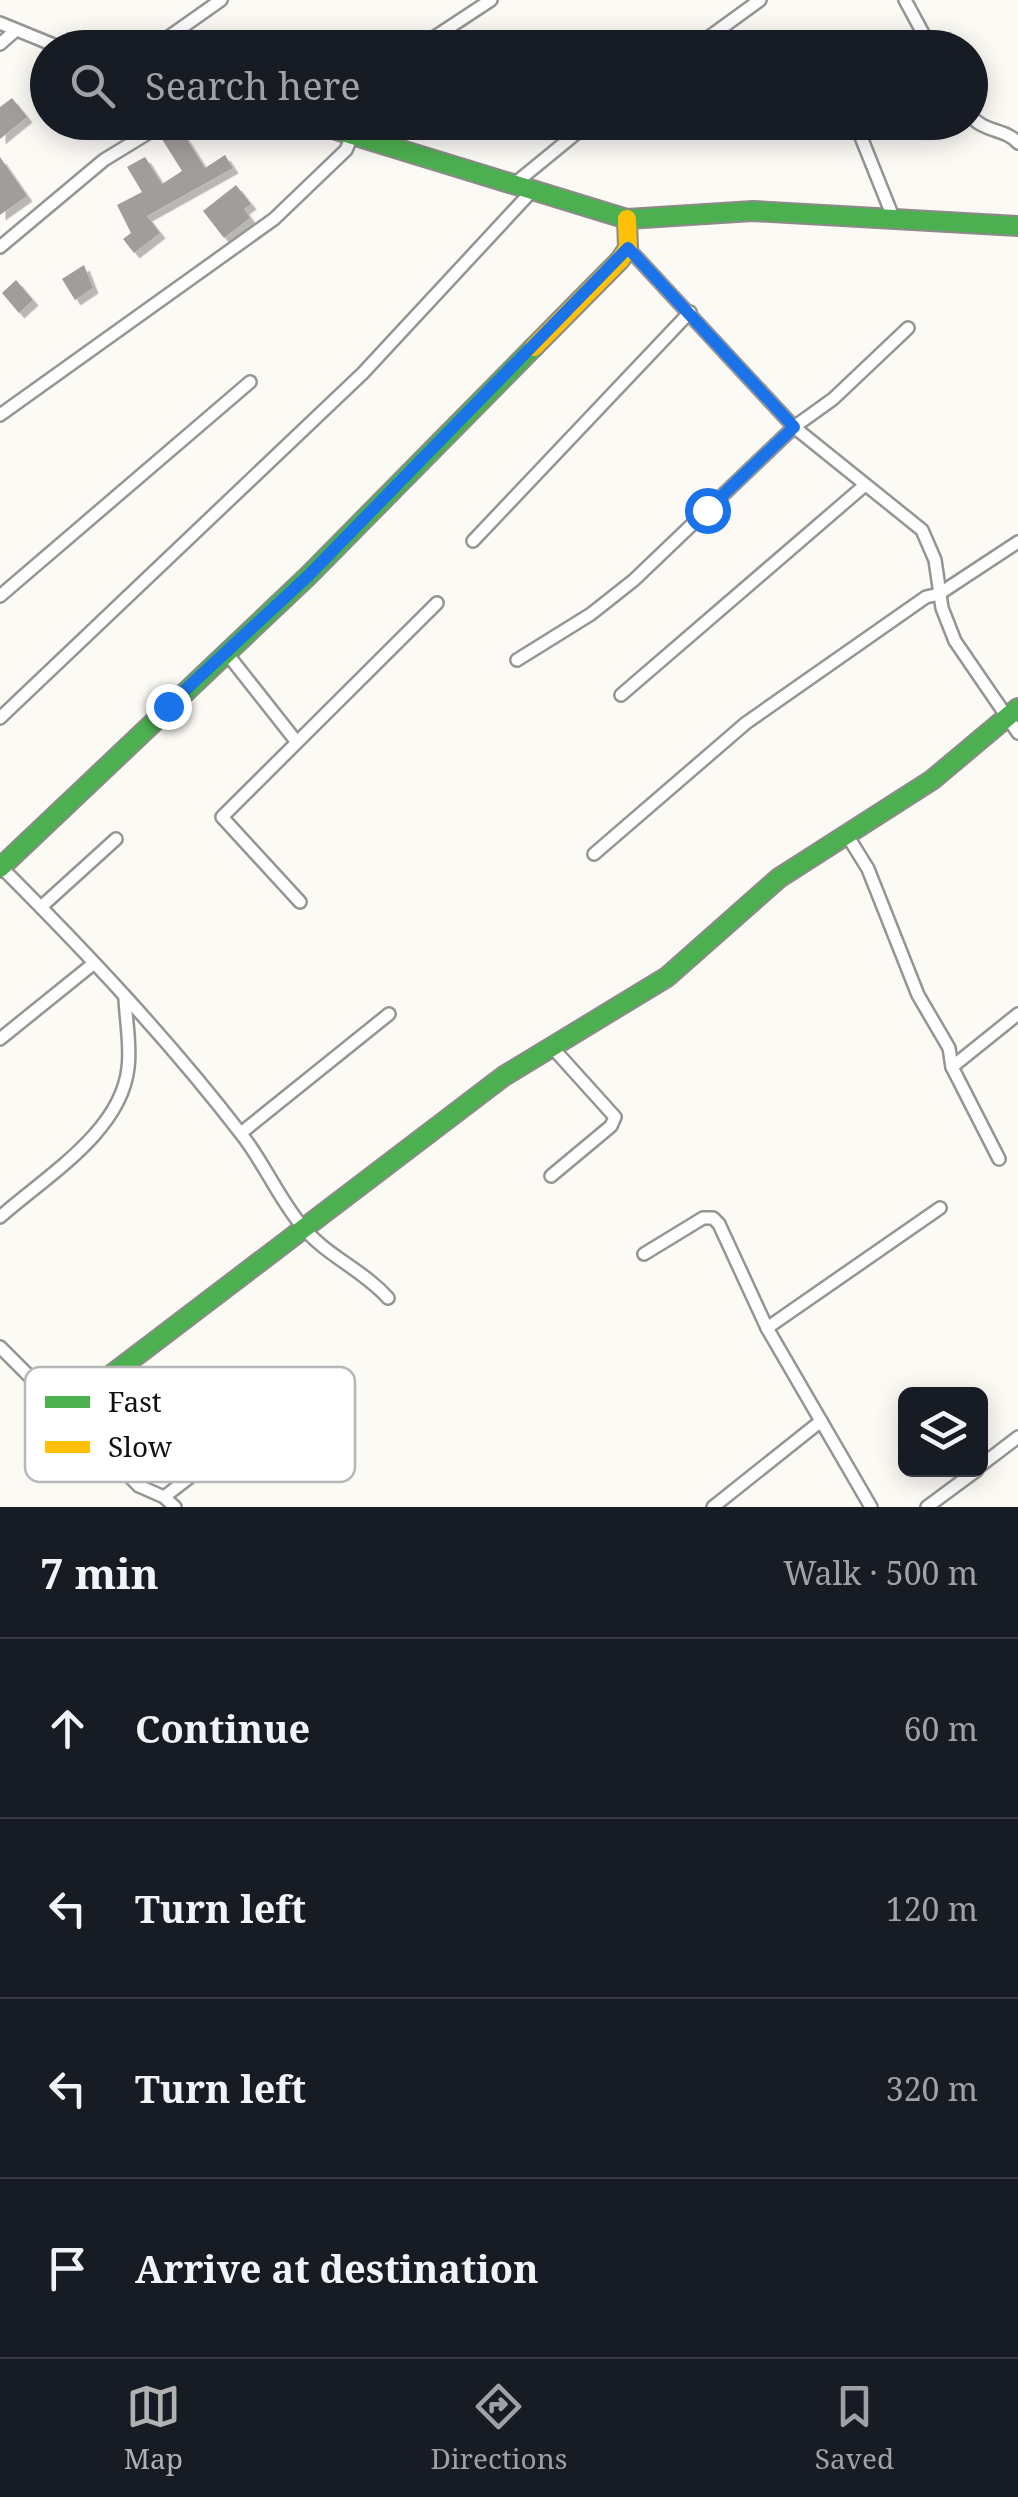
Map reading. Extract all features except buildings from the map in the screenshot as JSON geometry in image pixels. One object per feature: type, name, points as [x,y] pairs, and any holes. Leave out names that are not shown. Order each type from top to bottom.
[{"type":"street","points":[[179,30],[221,0]]},
{"type":"street","points":[[445,30],[490,0]]},
{"type":"street","points":[[719,30],[760,0]]},
{"type":"street","points":[[904,0],[921,30]]},
{"type":"street","points":[[0,23],[30,36]]},
{"type":"street","points":[[0,44],[16,30]]},
{"type":"street","points":[[988,130],[1009,134],[1018,143]]},
{"type":"street","points":[[0,247],[104,160],[137,140]]},
{"type":"street","points":[[0,416],[274,220],[346,150],[351,140]]},
{"type":"street","points":[[386,140],[522,189],[627,220],[753,210],[1018,226]]},
{"type":"street","points":[[0,718],[363,373],[522,189],[572,140]]},
{"type":"street","points":[[862,140],[893,217]]},
{"type":"street","points":[[627,220],[628,248],[794,427],[922,530],[934,560],[939,594],[954,641],[1013,712],[1018,733]]},
{"type":"street","points":[[388,1298],[368,1276],[340,1263],[303,1228],[241,1133],[163,1036],[0,868],[320,563],[628,248]]},
{"type":"street","points":[[473,541],[690,312]]},
{"type":"street","points":[[517,660],[634,580],[794,427],[832,399],[908,328]]},
{"type":"street","points":[[0,596],[250,382]]},
{"type":"street","points":[[621,695],[865,486]]},
{"type":"street","points":[[594,854],[746,723],[926,597],[939,594],[1018,542]]},
{"type":"street","points":[[300,902],[222,817],[437,603]]},
{"type":"street","points":[[225,651],[296,741]]},
{"type":"street","points":[[121,1367],[551,1046],[668,977],[779,878],[932,780],[1013,712]]},
{"type":"street","points":[[847,835],[868,869],[918,995],[949,1048],[952,1067],[999,1158]]},
{"type":"street","points":[[41,907],[116,839]]},
{"type":"street","points":[[0,1039],[93,964]]},
{"type":"street","points":[[0,1216],[104,1124],[119,1103],[128,1068],[125,999]]},
{"type":"street","points":[[241,1133],[389,1014]]},
{"type":"street","points":[[952,1067],[1018,1014]]},
{"type":"street","points":[[551,1046],[615,1117],[611,1126],[552,1176]]},
{"type":"street","points":[[767,1328],[940,1208]]},
{"type":"street","points":[[644,1254],[703,1218],[714,1218],[767,1328],[871,1507]]},
{"type":"street","points":[[0,1347],[25,1371]]},
{"type":"street","points":[[713,1507],[821,1421]]},
{"type":"street","points":[[988,1461],[1018,1437]]},
{"type":"street","points":[[927,1507],[967,1477]]},
{"type":"street","points":[[135,1482],[175,1507]]},
{"type":"street","points":[[164,1497],[184,1482]]},
{"type":"traffic: fast","points":[[369,140],[627,219],[753,211],[1018,226]]},
{"type":"traffic: fast","points":[[0,868],[308,576],[534,347]]},
{"type":"traffic: fast","points":[[122,1367],[504,1076],[667,977],[779,878],[932,780],[1018,708]]},
{"type":"traffic: slow","points":[[534,347],[620,260],[628,248],[627,219]]},
{"type":"route","points":[[168,706],[308,576],[628,248],[794,427],[707,510]]}]
